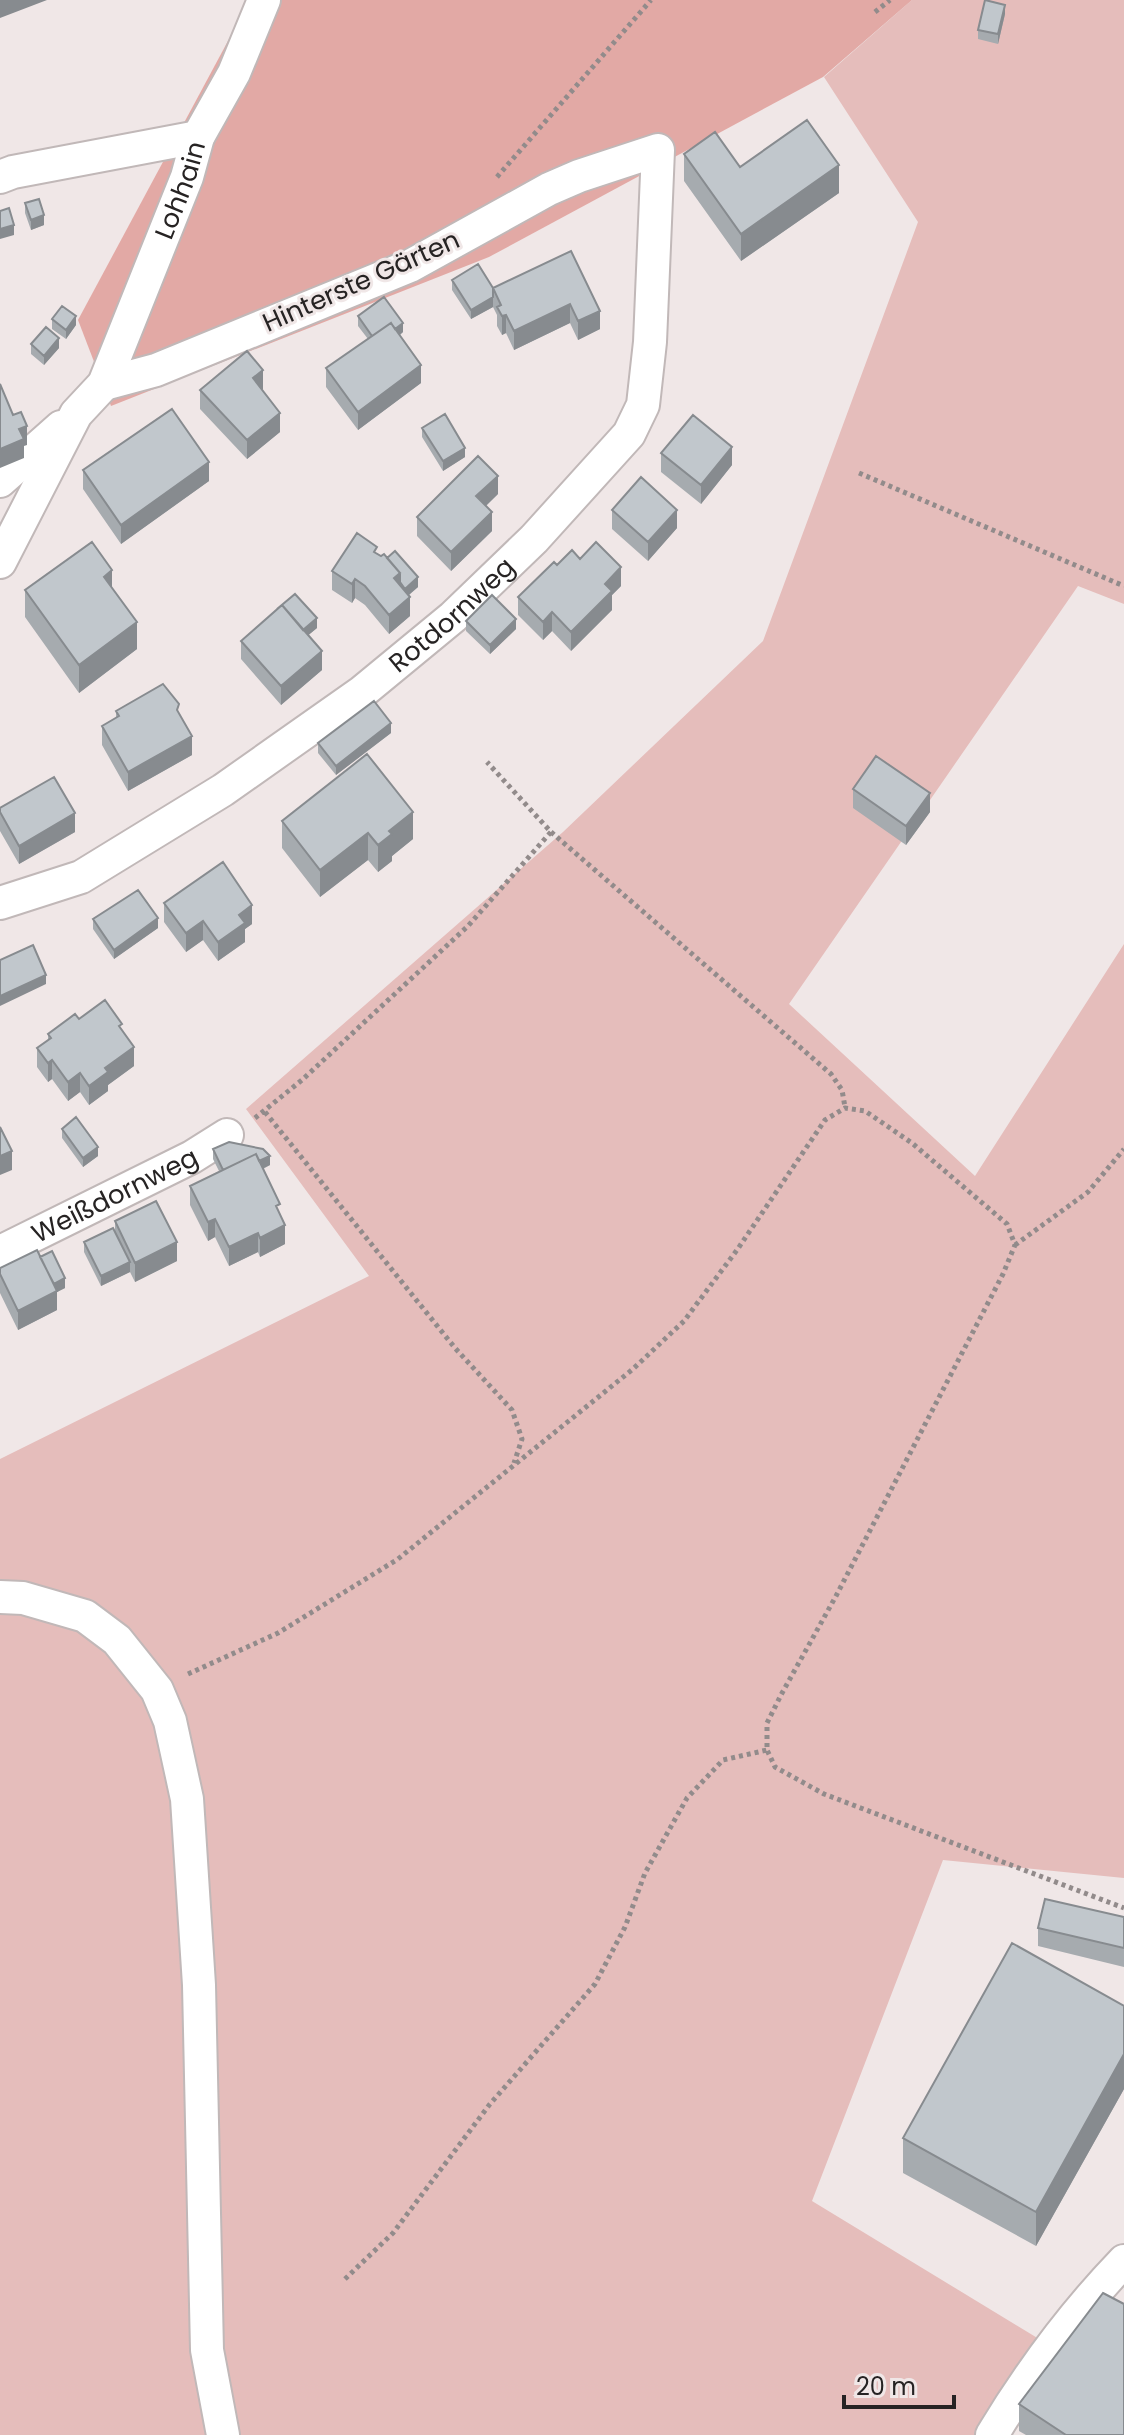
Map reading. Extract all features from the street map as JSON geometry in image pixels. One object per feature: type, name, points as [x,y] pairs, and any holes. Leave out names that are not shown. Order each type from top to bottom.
[{"type":"street","name":"Lohhain","points":[[104,384],[187,177],[198,137],[234,73],[264,0]]},
{"type":"street","points":[[0,177],[198,137]]},
{"type":"street","name":"Hinterste Gärten","points":[[104,384],[156,370],[317,301],[410,266],[549,189],[658,150]]},
{"type":"street","name":"Rotdornweg","points":[[0,903],[81,877],[223,790],[362,692],[473,598],[534,539],[629,434],[643,405],[650,342],[658,150]]},
{"type":"street","points":[[0,481],[76,414],[104,384]]},
{"type":"street","points":[[0,562],[76,414]]},
{"type":"street","name":"Weißdornweg","points":[[0,1252],[192,1157],[227,1135]]},
{"type":"street","points":[[0,1597],[23,1598],[85,1616],[117,1640],[157,1690],[170,1721],[187,1799],[199,1985],[207,2350],[223,2435]]},
{"type":"street","points":[[992,2435],[1084,2302],[1124,2261]]},
{"type":"path","points":[[486,188],[550,119],[651,0]]},
{"type":"path","points":[[875,12],[890,0]]},
{"type":"path","points":[[859,473],[1124,586]]},
{"type":"path","points":[[487,762],[551,832],[831,1074],[842,1090],[845,1108]]},
{"type":"path","points":[[227,1135],[265,1112],[468,926],[551,832]]},
{"type":"path","points":[[157,1690],[278,1633],[398,1559],[633,1369],[684,1321],[737,1250],[825,1120],[845,1108],[865,1111],[912,1143],[1007,1224],[1015,1245]]},
{"type":"path","points":[[265,1112],[455,1348],[512,1410],[522,1439],[514,1464]]},
{"type":"path","points":[[1124,1149],[1088,1192],[1015,1245],[1003,1274],[836,1596],[767,1723],[767,1750],[775,1767],[824,1794],[1124,1908]]},
{"type":"path","points":[[345,2279],[393,2233],[490,2104],[595,1984],[625,1927],[645,1873],[687,1798],[723,1760],[767,1750]]},
{"type":"shaded area","points":[[250,0],[912,0],[823,77],[489,257],[111,406],[78,320]]},
{"type":"shaded area","points":[[912,0],[1124,0],[1124,604],[1078,586],[789,1004],[975,1176],[1124,944],[1124,1878],[943,1860],[812,2201],[1044,2342],[1006,2435],[0,2435],[0,1459],[369,1276],[246,1109],[563,832],[763,641],[918,222],[824,77]]},
{"type":"building","points":[[985,0],[1005,5],[998,34],[978,30]]},
{"type":"building","points":[[807,120],[839,165],[741,234],[684,154],[715,132],[740,167]]},
{"type":"building","points":[[39,199],[44,215],[31,220],[25,203]]},
{"type":"building","points":[[9,208],[14,225],[0,229],[0,211]]},
{"type":"building","points":[[571,251],[600,311],[578,321],[570,304],[514,331],[506,315],[502,316],[497,307],[501,305],[493,288]]},
{"type":"building","points":[[478,264],[493,288],[493,297],[471,310],[452,280]]},
{"type":"building","points":[[384,297],[403,323],[395,329],[391,323],[372,336],[358,316]]},
{"type":"building","points":[[62,306],[76,316],[66,330],[52,319]]},
{"type":"building","points":[[391,323],[421,365],[358,412],[326,368]]},
{"type":"building","points":[[46,327],[59,338],[44,356],[31,344]]},
{"type":"building","points":[[247,351],[263,370],[253,378],[280,413],[247,440],[200,390]]},
{"type":"building","points":[[0,384],[13,415],[21,412],[27,426],[19,429],[24,439],[0,449]]},
{"type":"building","points":[[172,409],[209,462],[121,525],[83,470]]},
{"type":"building","points":[[445,414],[465,448],[443,461],[422,428]]},
{"type":"building","points":[[693,415],[732,447],[701,485],[661,453]]},
{"type":"building","points":[[478,456],[498,476],[476,496],[492,512],[451,552],[417,517]]},
{"type":"building","points":[[641,477],[677,510],[648,542],[612,510]]},
{"type":"building","points":[[357,533],[377,547],[374,552],[381,556],[384,554],[400,573],[394,578],[410,597],[389,615],[365,586],[355,579],[352,584],[332,571]]},
{"type":"building","points":[[92,542],[112,570],[104,577],[137,622],[79,665],[25,590]]},
{"type":"building","points":[[596,542],[621,567],[605,584],[612,591],[571,632],[552,612],[543,622],[518,597],[554,562],[557,565],[572,550],[580,559]]},
{"type":"building","points":[[395,551],[418,577],[405,589],[400,582],[400,573],[387,558]]},
{"type":"building","points":[[295,594],[317,618],[303,630],[282,605],[277,609]]},
{"type":"building","points":[[492,595],[516,619],[490,645],[466,621]]},
{"type":"building","points":[[282,605],[322,651],[281,686],[241,641]]},
{"type":"building","points":[[163,684],[179,704],[177,710],[192,736],[128,772],[102,726],[119,716],[116,711]]},
{"type":"building","points":[[374,701],[391,723],[336,766],[318,743]]},
{"type":"building","points":[[367,754],[413,812],[389,831],[392,834],[378,845],[368,833],[320,870],[282,821]]},
{"type":"building","points":[[876,756],[930,793],[906,826],[853,789]]},
{"type":"building","points":[[54,777],[75,813],[19,846],[0,808]]},
{"type":"building","points":[[223,862],[252,905],[239,915],[245,923],[218,942],[203,921],[186,933],[164,903]]},
{"type":"building","points":[[138,890],[158,918],[114,950],[93,919]]},
{"type":"building","points":[[33,945],[46,975],[0,996],[0,960]]},
{"type":"building","points":[[105,1000],[134,1047],[105,1068],[108,1072],[89,1086],[80,1073],[68,1082],[52,1060],[48,1063],[37,1048],[51,1038],[48,1034],[75,1014],[79,1019]]},
{"type":"building","points":[[76,1117],[98,1147],[83,1158],[62,1129]]},
{"type":"building","points":[[0,1127],[12,1151],[0,1156]]},
{"type":"building","points":[[229,1142],[263,1149],[270,1156],[259,1161],[256,1154],[223,1170],[213,1149]]},
{"type":"building","points":[[256,1154],[280,1204],[276,1206],[285,1225],[260,1238],[258,1233],[229,1247],[215,1219],[208,1222],[190,1186]]},
{"type":"building","points":[[156,1201],[177,1242],[135,1263],[115,1221]]},
{"type":"building","points":[[113,1228],[130,1262],[101,1276],[84,1242]]},
{"type":"building","points":[[37,1250],[57,1291],[18,1311],[0,1268]]},
{"type":"building","points":[[52,1251],[65,1278],[54,1284],[40,1257]]},
{"type":"building","points":[[1045,1899],[1124,1917],[1124,1948],[1038,1928]]},
{"type":"building","points":[[1012,1943],[1124,2006],[1124,2054],[1036,2212],[903,2138]]},
{"type":"building","points":[[1103,2293],[1124,2304],[1124,2435],[1066,2435],[1019,2404]]}]
